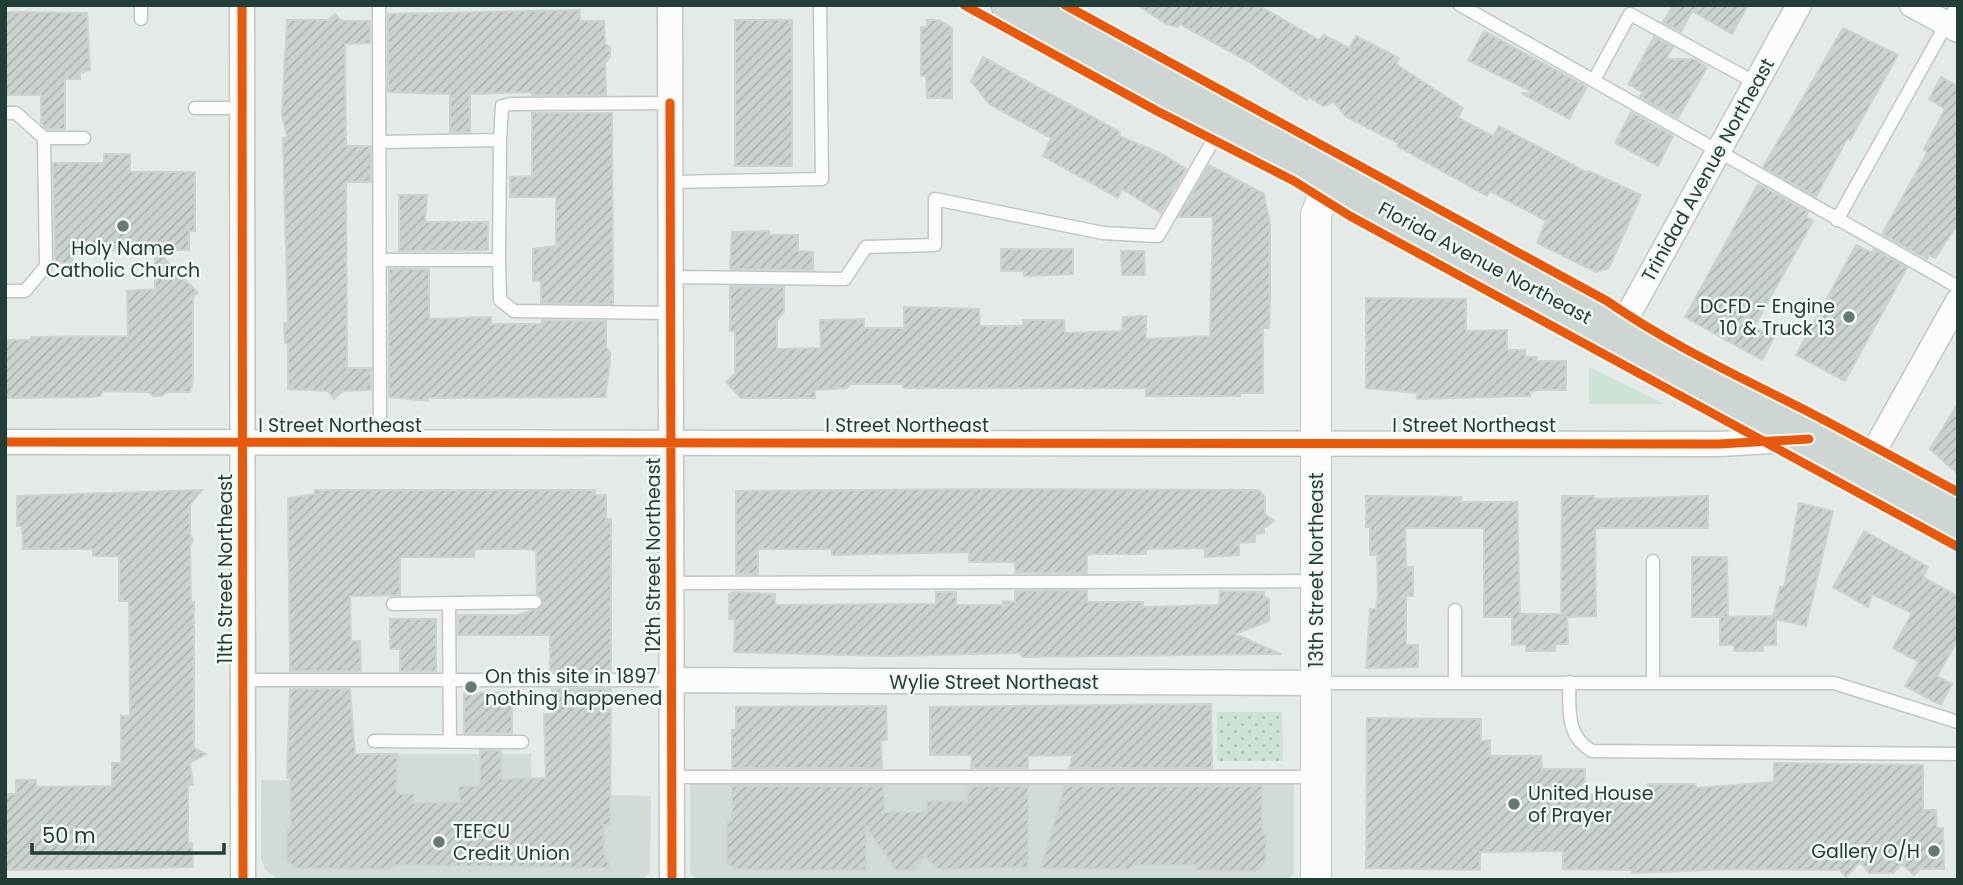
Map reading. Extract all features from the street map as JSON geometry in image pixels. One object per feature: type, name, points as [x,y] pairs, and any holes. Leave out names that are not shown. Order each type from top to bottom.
[{"type":"main road","name":"Florida Avenue Northeast","points":[[1011,5],[1958,520]]},
{"type":"street","name":"11th Street Northeast","points":[[242,5],[243,880]]},
{"type":"street","name":"12th Street Northeast","points":[[670,5],[672,880]]},
{"type":"street","name":"Trinidad Avenue Northeast","points":[[1617,335],[1799,5]]},
{"type":"street","points":[[1912,5],[1954,20]]},
{"type":"street","name":"13th Street Northeast","points":[[1317,880],[1316,215],[1331,179]]},
{"type":"street","points":[[1864,470],[1958,301]]},
{"type":"street","name":"I Street Northeast","points":[[5,442],[1719,444],[1809,439]]},
{"type":"street","name":"Wylie Street Northeast","points":[[671,680],[1317,683]]},
{"type":"lane","points":[[379,5],[380,443]]},
{"type":"lane","points":[[670,181],[822,179],[820,5]]},
{"type":"lane","points":[[1460,5],[1720,149],[1751,172],[1958,286]]},
{"type":"lane","points":[[1594,80],[1630,14],[1756,83]]},
{"type":"lane","points":[[1837,220],[1954,20]]},
{"type":"lane","points":[[670,103],[502,106],[499,260],[500,300],[514,311],[670,313]]},
{"type":"lane","points":[[195,108],[242,108]]},
{"type":"lane","points":[[5,113],[16,113],[44,138],[84,138]]},
{"type":"lane","points":[[670,277],[845,279],[866,247],[935,245],[935,199],[1104,233],[1158,236],[1224,121]]},
{"type":"lane","points":[[5,291],[25,291],[46,266],[44,138]]},
{"type":"lane","points":[[380,142],[500,140]]},
{"type":"lane","points":[[380,260],[499,260]]},
{"type":"lane","points":[[1653,561],[1653,682]]},
{"type":"lane","points":[[671,583],[1317,581]]},
{"type":"lane","points":[[393,604],[535,602]]},
{"type":"lane","points":[[449,603],[450,742]]},
{"type":"lane","points":[[1455,610],[1455,683]]},
{"type":"lane","points":[[243,680],[671,680]]},
{"type":"lane","points":[[1569,682],[1570,728],[1580,744],[1592,751],[1958,754]]},
{"type":"lane","points":[[1317,683],[1834,683],[1958,722]]},
{"type":"lane","points":[[374,741],[522,742]]},
{"type":"lane","points":[[671,777],[1317,777]]},
{"type":"shaded area","points":[[397,754],[531,754],[532,794],[651,796],[650,872],[643,880],[278,880],[265,869],[261,857],[261,780],[396,780]]},
{"type":"shaded area","points":[[690,781],[1294,783],[1294,874],[1286,880],[697,880],[691,874],[690,863]]},
{"type":"green space","points":[[1589,367],[1665,404],[1589,404]]},
{"type":"green space","points":[[1217,712],[1282,712],[1283,761],[1217,761]]},
{"type":"building","points":[[1137,5],[1258,5],[1319,40],[1324,35],[1349,48],[1356,36],[1399,58],[1396,64],[1463,108],[1458,118],[1493,136],[1499,126],[1588,173],[1589,171],[1641,195],[1609,268],[1596,272],[1537,243],[1546,221],[1490,191],[1487,196],[1413,155],[1397,146],[1398,143],[1346,117],[1334,102],[1323,106],[1309,97],[1307,100],[1251,63],[1180,24],[1177,27],[1166,24]]},
{"type":"building","points":[[1673,5],[1748,5],[1732,34],[1692,11],[1681,32],[1663,22]]},
{"type":"building","points":[[580,10],[580,21],[604,21],[605,44],[610,47],[610,57],[605,63],[606,95],[532,95],[532,92],[470,94],[470,132],[450,132],[450,94],[388,92],[388,14]]},
{"type":"building","points":[[5,12],[87,13],[90,70],[80,73],[80,79],[65,79],[65,129],[47,129],[41,123],[41,95],[5,95]]},
{"type":"building","points":[[335,14],[341,21],[370,21],[370,43],[345,44],[346,146],[371,146],[371,182],[346,182],[347,368],[371,368],[371,390],[343,391],[334,399],[328,391],[288,389],[288,344],[285,343],[284,323],[288,323],[283,138],[287,138],[282,114],[287,20],[328,20]]},
{"type":"building","points":[[735,20],[792,20],[792,166],[735,166]]},
{"type":"building","points":[[927,20],[939,20],[952,28],[952,98],[927,98],[926,76],[921,76],[921,27],[927,27]]},
{"type":"building","points":[[1843,28],[1898,55],[1850,140],[1847,139],[1816,197],[1763,167]]},
{"type":"building","points":[[1484,31],[1587,87],[1569,119],[1521,93],[1534,93],[1468,60]]},
{"type":"building","points":[[1654,37],[1673,47],[1666,59],[1694,59],[1707,67],[1678,118],[1640,97],[1642,92],[1628,84]]},
{"type":"building","points":[[983,57],[1120,132],[1119,136],[1162,154],[1186,169],[1161,213],[1122,189],[1118,198],[1043,156],[1051,138],[989,104],[971,81]]},
{"type":"building","points":[[1941,77],[1958,86],[1958,224],[1935,258],[1929,255],[1927,259],[1882,234],[1927,153],[1924,149],[1945,109],[1929,99]]},
{"type":"building","points":[[1631,112],[1673,136],[1658,166],[1615,143]]},
{"type":"building","points":[[532,113],[612,113],[613,304],[541,303],[541,281],[533,281],[533,249],[556,246],[556,197],[510,197],[510,177],[532,176]]},
{"type":"building","points":[[104,154],[130,154],[130,172],[195,172],[195,231],[189,231],[189,250],[156,250],[198,293],[193,297],[193,381],[190,392],[166,392],[162,396],[153,396],[148,392],[103,391],[100,396],[89,397],[5,398],[5,340],[31,340],[31,337],[128,336],[127,291],[155,289],[155,250],[73,251],[73,263],[55,263],[53,163],[104,163]]},
{"type":"building","points":[[1209,165],[1264,194],[1270,224],[1270,295],[1269,328],[1263,328],[1263,393],[1240,393],[1240,396],[1146,396],[1146,388],[903,388],[903,384],[850,384],[847,388],[815,390],[815,398],[741,398],[726,382],[735,374],[735,332],[730,331],[730,286],[784,287],[784,312],[777,320],[777,349],[821,348],[820,320],[864,319],[864,328],[904,328],[904,307],[979,309],[980,326],[1024,326],[1023,320],[1064,320],[1065,333],[1122,331],[1123,317],[1146,316],[1146,339],[1210,336],[1213,217],[1179,217]]},
{"type":"building","points":[[1758,184],[1808,212],[1806,217],[1813,221],[1754,327],[1774,338],[1762,360],[1685,317]]},
{"type":"building","points":[[399,195],[427,195],[425,222],[488,222],[488,250],[399,251]]},
{"type":"building","points":[[769,231],[769,235],[798,235],[798,251],[813,252],[813,270],[730,269],[732,232]]},
{"type":"building","name":"DCFD - Engine 10 & Truck 13","points":[[1856,245],[1872,253],[1874,249],[1907,268],[1845,381],[1796,355]]},
{"type":"building","points":[[1001,249],[1073,249],[1073,274],[1024,276],[1024,271],[1001,271]]},
{"type":"building","points":[[1121,251],[1144,251],[1145,275],[1122,275]]},
{"type":"building","points":[[389,269],[429,269],[429,319],[491,317],[491,324],[542,324],[542,320],[606,321],[606,347],[610,352],[610,362],[605,397],[428,398],[428,401],[389,397]]},
{"type":"building","points":[[1366,298],[1466,299],[1466,331],[1507,330],[1507,350],[1525,350],[1525,357],[1537,357],[1537,361],[1566,361],[1566,390],[1538,390],[1530,392],[1530,396],[1417,399],[1417,393],[1366,388]]},
{"type":"building","points":[[1958,403],[1958,474],[1930,449]]},
{"type":"building","points":[[202,490],[190,505],[190,534],[193,540],[190,546],[191,602],[194,602],[194,748],[206,754],[190,763],[193,785],[188,785],[188,843],[192,843],[193,867],[5,870],[5,794],[16,794],[16,780],[36,780],[36,787],[112,786],[112,763],[121,763],[121,716],[130,716],[129,601],[119,601],[119,556],[93,556],[93,549],[23,549],[22,526],[17,526],[17,496]]},
{"type":"building","points":[[315,490],[595,490],[595,495],[606,495],[606,519],[611,519],[611,671],[550,671],[550,635],[458,635],[458,615],[517,615],[542,607],[543,598],[537,594],[536,551],[475,549],[474,557],[400,557],[400,595],[350,596],[351,641],[360,641],[361,671],[290,671],[288,498],[315,494]]},
{"type":"building","points":[[1259,490],[1265,497],[1265,514],[1274,521],[1264,528],[1264,533],[1255,534],[1255,542],[1239,543],[1239,555],[1205,557],[1205,548],[1146,549],[1146,554],[1093,554],[1087,555],[1087,573],[1015,573],[1015,562],[969,562],[969,552],[832,555],[832,549],[758,549],[758,574],[736,574],[736,491]]},
{"type":"building","points":[[1366,496],[1461,497],[1461,502],[1517,502],[1520,614],[1561,614],[1562,496],[1594,496],[1594,499],[1708,496],[1708,528],[1595,528],[1596,616],[1567,617],[1568,644],[1555,644],[1555,651],[1526,651],[1526,644],[1512,645],[1512,617],[1484,617],[1484,528],[1405,528],[1406,567],[1413,567],[1413,596],[1406,596],[1406,645],[1418,645],[1418,667],[1366,668],[1370,609],[1376,609],[1378,594],[1377,555],[1370,555],[1370,527],[1366,527]]},
{"type":"building","points":[[1799,503],[1833,511],[1806,626],[1776,619],[1776,645],[1763,645],[1763,651],[1734,651],[1734,645],[1720,645],[1720,617],[1773,616],[1780,587],[1784,587]]},
{"type":"building","points":[[1864,531],[1928,567],[1923,577],[1958,596],[1958,640],[1937,676],[1952,684],[1941,705],[1905,686],[1919,662],[1893,648],[1912,613],[1872,594],[1868,607],[1833,587]]},
{"type":"building","points":[[1692,557],[1727,557],[1728,617],[1692,617]]},
{"type":"building","points":[[1087,590],[1087,602],[1143,602],[1143,607],[1219,605],[1220,591],[1264,592],[1264,597],[1269,599],[1269,621],[1235,634],[1281,654],[1022,657],[1020,653],[889,656],[734,652],[735,619],[729,619],[729,594],[734,592],[775,594],[775,605],[936,604],[936,592],[956,592],[956,605],[1003,605],[1003,601],[1015,602],[1015,591]]},
{"type":"building","points":[[390,619],[436,619],[436,671],[400,671],[400,649],[390,649]]},
{"type":"building","points":[[290,689],[350,689],[355,754],[397,754],[397,794],[414,794],[414,803],[460,802],[459,786],[480,786],[480,750],[501,751],[502,779],[546,778],[544,714],[552,714],[552,689],[611,689],[610,825],[603,825],[604,854],[611,868],[395,865],[391,869],[294,868],[287,860],[287,830],[291,830],[290,778],[287,778]]},
{"type":"building","points":[[512,692],[512,733],[464,733],[464,693]]},
{"type":"building","points":[[1211,704],[1212,768],[1069,768],[1073,755],[1028,756],[1028,768],[971,768],[972,755],[930,755],[930,707]]},
{"type":"building","points":[[886,706],[887,739],[881,741],[882,768],[732,768],[732,730],[736,730],[736,707]]},
{"type":"building","points":[[1367,718],[1481,719],[1481,741],[1490,740],[1490,756],[1541,756],[1542,769],[1585,769],[1585,795],[1648,793],[1648,784],[1696,784],[1696,788],[1774,782],[1774,763],[1923,765],[1923,810],[1936,810],[1937,828],[1943,828],[1944,869],[1920,869],[1914,875],[1902,864],[1893,873],[1869,873],[1860,862],[1846,877],[1840,870],[1732,869],[1632,873],[1632,870],[1563,869],[1563,851],[1480,852],[1480,870],[1366,868]]},
{"type":"building","points":[[732,786],[883,786],[885,812],[927,812],[927,801],[967,801],[969,786],[1028,786],[1028,867],[938,869],[925,856],[915,870],[896,870],[866,827],[866,870],[734,869],[727,863],[727,821],[732,821]]},
{"type":"building","points":[[1065,786],[1262,786],[1262,835],[1266,835],[1266,860],[1255,871],[1196,870],[1196,865],[1133,865],[1132,869],[1041,868]]},
{"type":"cycle path","points":[[242,5],[243,880]]},
{"type":"cycle path","points":[[964,5],[1157,111],[1294,181],[1350,216],[1958,547]]},
{"type":"cycle path","points":[[1065,5],[1607,301],[1679,345],[1958,492]]},
{"type":"cycle path","points":[[670,103],[672,880]]},
{"type":"cycle path","points":[[5,442],[1719,444],[1809,439]]},
{"type":"place","name":"Holy Name Catholic Church","points":[[123,226]]},
{"type":"place","name":"DCFD - Engine 10 & Truck 13","points":[[1849,317]]},
{"type":"place","name":"On this site in 1897 nothing happened","points":[[471,687]]},
{"type":"place","name":"United House of Prayer","points":[[1514,804]]},
{"type":"place","name":"TEFCU Credit Union","points":[[439,842]]},
{"type":"place","name":"Gallery O/H","points":[[1934,851]]}]
